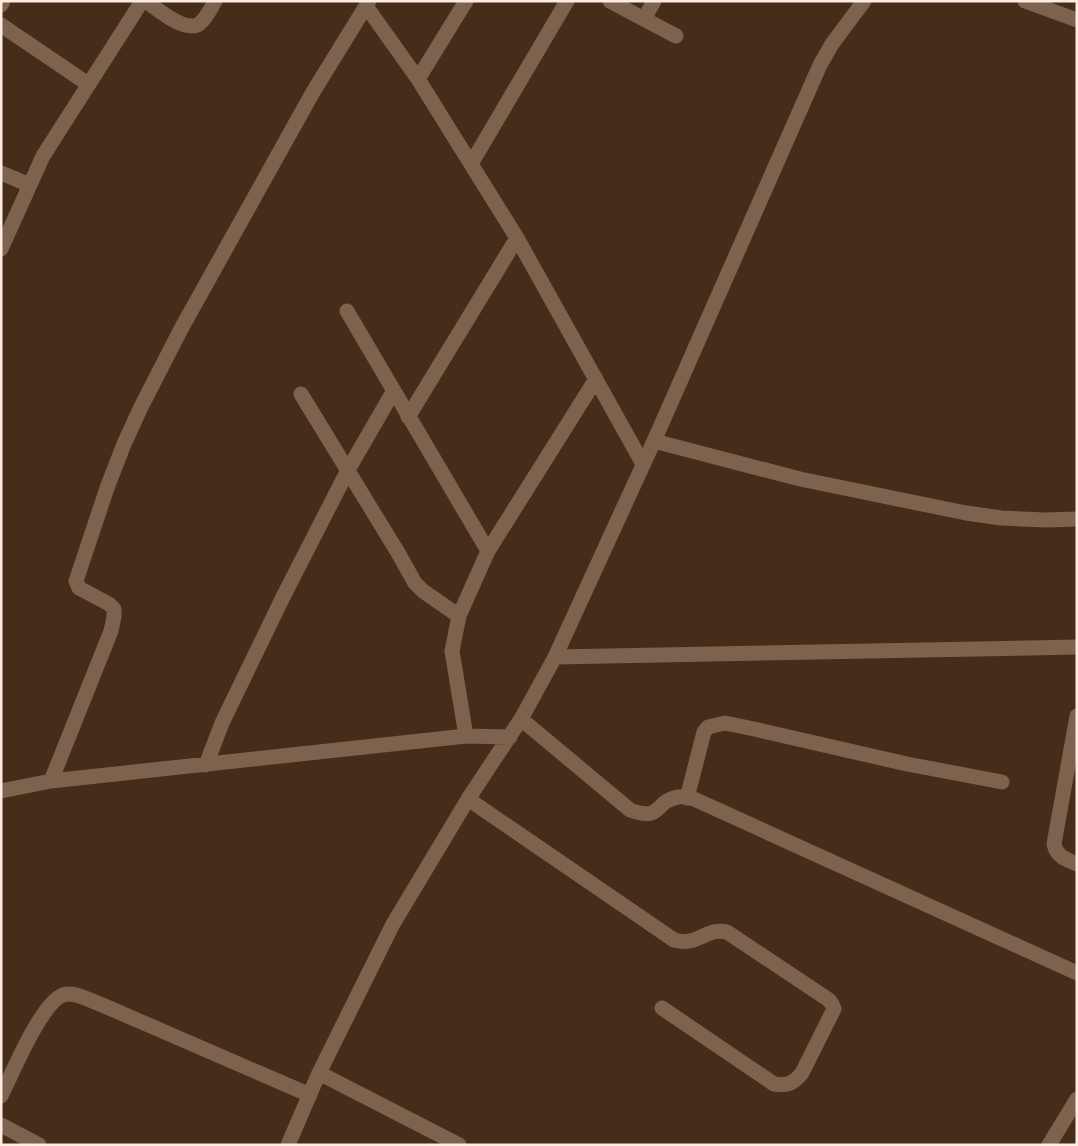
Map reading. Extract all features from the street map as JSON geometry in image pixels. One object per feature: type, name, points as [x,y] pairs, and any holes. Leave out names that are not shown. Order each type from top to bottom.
[{"type":"street","points":[[1,5],[4,1]]},
{"type":"street","points":[[1,249],[43,156],[88,84],[144,1],[168,18],[188,26],[197,25],[206,17],[215,1]]},
{"type":"street","points":[[418,79],[466,1]]},
{"type":"street","points":[[471,164],[568,1]]},
{"type":"street","points":[[610,1],[676,36]]},
{"type":"street","points":[[644,19],[654,1]]},
{"type":"street","points":[[288,1145],[319,1073],[393,924],[468,799],[521,719],[555,657],[654,440],[820,65],[832,44],[864,1]]},
{"type":"street","points":[[1025,1],[1077,20]]},
{"type":"street","points":[[52,781],[111,631],[114,617],[114,609],[109,604],[79,588],[76,580],[124,444],[181,329],[313,92],[367,4],[418,79],[516,238],[643,464]]},
{"type":"street","points":[[1,24],[88,84]]},
{"type":"street","points":[[1,173],[30,185]]},
{"type":"street","points":[[408,417],[516,238]]},
{"type":"street","points":[[347,311],[488,551]]},
{"type":"street","points":[[466,736],[452,651],[459,616],[488,551],[596,379]]},
{"type":"street","points":[[206,764],[222,723],[244,677],[348,470],[393,392]]},
{"type":"street","points":[[302,394],[415,583],[423,592],[459,616]]},
{"type":"street","points":[[654,440],[800,479],[966,513],[1002,518],[1077,519]]},
{"type":"street","points":[[555,657],[1077,646]]},
{"type":"street","points":[[1077,716],[1073,753],[1054,844],[1060,856],[1077,864]]},
{"type":"street","points":[[521,719],[630,810],[644,815],[653,813],[679,796],[694,799],[1077,973]]},
{"type":"street","points":[[687,798],[704,732],[708,727],[725,723],[907,764],[1002,782]]},
{"type":"street","points":[[1,791],[52,781],[466,736],[510,737]]},
{"type":"street","points":[[468,799],[674,940],[684,943],[696,940],[711,932],[719,930],[728,932],[829,1000],[834,1009],[802,1073],[796,1081],[788,1085],[782,1085],[774,1084],[662,1008]]},
{"type":"street","points":[[1,1096],[35,1028],[48,1009],[56,1000],[64,995],[73,994],[310,1095]]},
{"type":"street","points":[[319,1073],[459,1145]]},
{"type":"street","points":[[1049,1145],[1077,1099]]},
{"type":"street","points":[[1,1125],[39,1145]]}]
